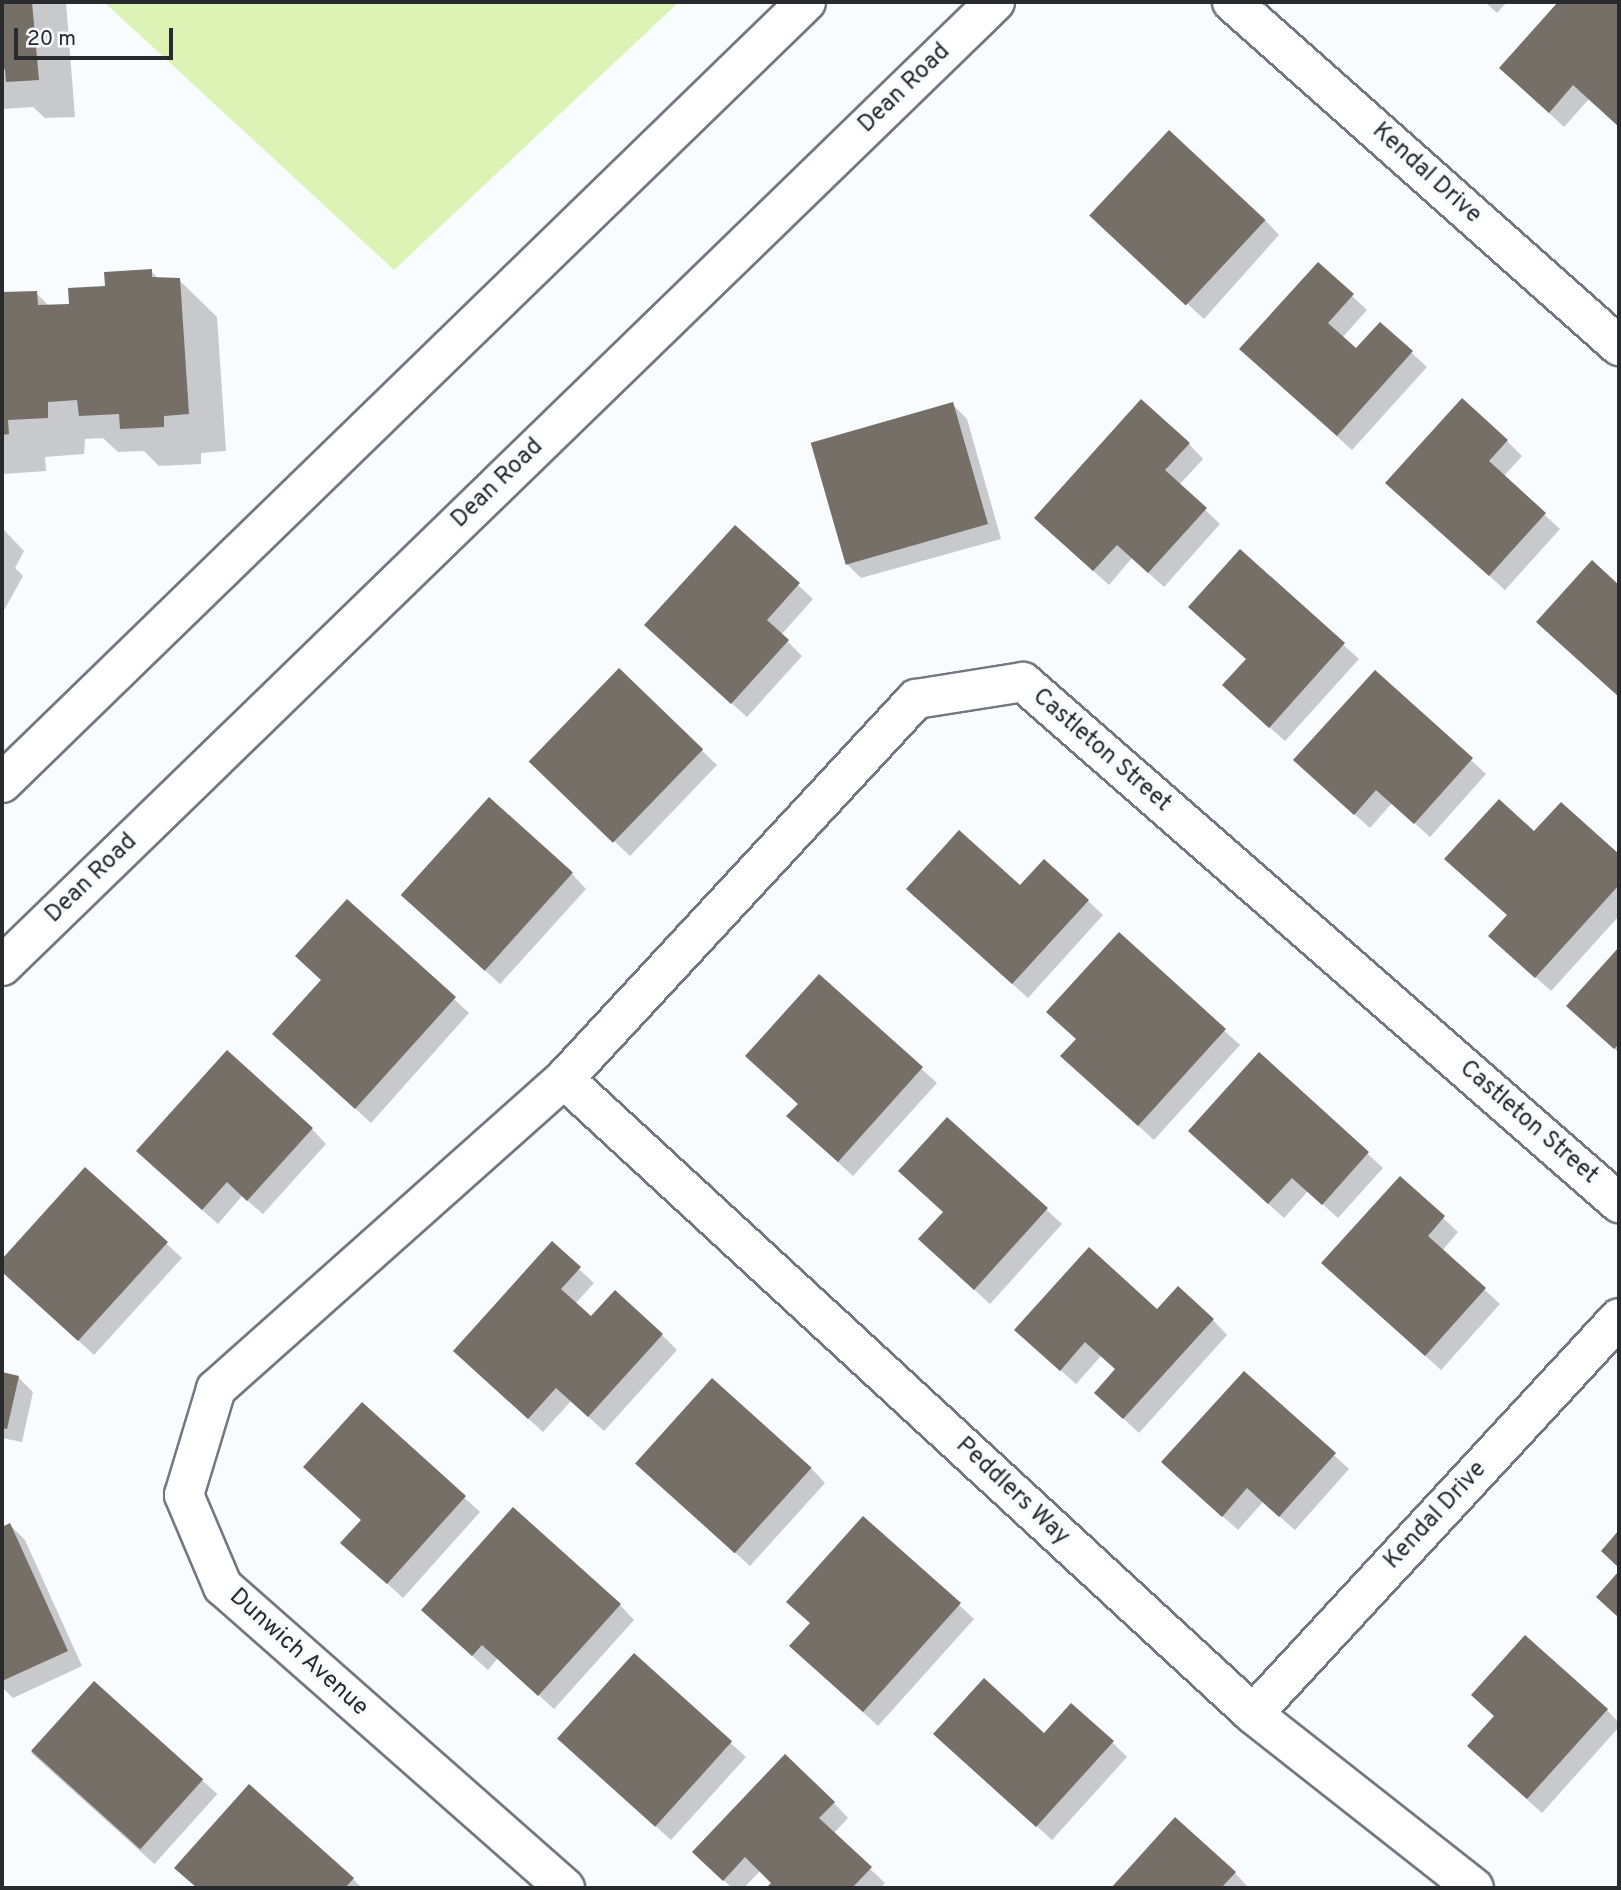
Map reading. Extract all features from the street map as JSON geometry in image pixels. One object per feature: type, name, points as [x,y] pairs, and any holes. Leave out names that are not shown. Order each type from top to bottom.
[{"type":"street","points":[[2,783],[806,2]]},
{"type":"street","name":"Dean Road","points":[[2,966],[995,2]]},
{"type":"street","name":"Kendal Drive","points":[[1232,2],[1619,346]]},
{"type":"street","name":"Castleton Street","points":[[564,1079],[916,699],[1023,682],[1619,1203]]},
{"type":"street","name":"Peddlers Way","points":[[564,1079],[1253,1714],[1474,1888]]},
{"type":"street","name":"Dunwich Avenue","points":[[564,1079],[216,1389],[184,1495],[223,1587],[565,1888]]},
{"type":"street","name":"Kendal Drive","points":[[1253,1714],[1619,1318]]},
{"type":"green space","points":[[104,2],[679,2],[394,270]]},
{"type":"building","points":[[2,2],[32,2],[39,80],[6,82],[5,69],[2,70]]},
{"type":"building","points":[[1558,2],[1616,2],[1619,5],[1619,127],[1573,85],[1549,113],[1499,68]]},
{"type":"building","points":[[1169,130],[1266,220],[1186,306],[1089,216]]},
{"type":"building","points":[[1318,262],[1354,294],[1328,323],[1356,348],[1380,322],[1413,351],[1337,436],[1239,349]]},
{"type":"building","points":[[152,269],[152,277],[180,278],[189,414],[164,416],[164,427],[120,429],[119,414],[79,416],[77,400],[48,402],[48,418],[8,420],[9,434],[2,435],[2,292],[37,291],[38,305],[69,304],[68,288],[105,286],[104,272]]},
{"type":"building","points":[[1462,398],[1508,440],[1489,461],[1546,513],[1489,576],[1385,483]]},
{"type":"building","points":[[1141,399],[1190,443],[1165,470],[1207,508],[1148,573],[1117,545],[1093,571],[1034,518]]},
{"type":"building","points":[[953,402],[988,524],[846,565],[811,443]]},
{"type":"building","points":[[735,525],[800,583],[767,620],[789,640],[731,704],[644,625]]},
{"type":"building","points":[[1240,549],[1345,643],[1269,728],[1222,685],[1246,659],[1188,607]]},
{"type":"building","points":[[1592,560],[1619,585],[1619,697],[1536,622]]},
{"type":"building","points":[[619,668],[703,749],[613,843],[529,762]]},
{"type":"building","points":[[1375,670],[1473,758],[1414,824],[1376,790],[1354,815],[1293,760]]},
{"type":"building","points":[[489,797],[573,873],[485,971],[401,895]]},
{"type":"building","points":[[1499,799],[1534,831],[1561,802],[1619,854],[1619,885],[1535,978],[1488,936],[1507,915],[1444,859]]},
{"type":"building","points":[[959,830],[1020,885],[1044,859],[1089,900],[1012,984],[906,889]]},
{"type":"building","points":[[347,899],[456,997],[355,1109],[272,1034],[321,980],[295,956]]},
{"type":"building","points":[[1119,932],[1226,1029],[1138,1126],[1060,1056],[1076,1039],[1046,1012]]},
{"type":"building","points":[[1619,947],[1619,1044],[1614,1049],[1566,1006]]},
{"type":"building","points":[[819,974],[923,1067],[838,1162],[786,1116],[798,1104],[745,1056]]},
{"type":"building","points":[[227,1050],[313,1128],[247,1201],[227,1182],[202,1210],[136,1151]]},
{"type":"building","points":[[1259,1052],[1369,1152],[1322,1205],[1292,1178],[1268,1204],[1188,1131]]},
{"type":"building","points":[[947,1117],[1048,1208],[974,1290],[918,1239],[943,1212],[898,1171]]},
{"type":"building","points":[[85,1167],[168,1242],[78,1341],[2,1272],[2,1259]]},
{"type":"building","points":[[1400,1176],[1445,1216],[1428,1236],[1486,1288],[1425,1356],[1321,1263]]},
{"type":"building","points":[[552,1241],[581,1267],[561,1289],[591,1316],[615,1290],[663,1334],[588,1417],[556,1388],[528,1419],[453,1351]]},
{"type":"building","points":[[1089,1247],[1157,1309],[1178,1286],[1214,1319],[1123,1419],[1094,1393],[1115,1369],[1085,1342],[1060,1371],[1014,1330]]},
{"type":"building","points":[[1244,1371],[1336,1453],[1279,1517],[1247,1488],[1222,1517],[1161,1462]]},
{"type":"building","points":[[2,1372],[19,1376],[7,1429],[2,1428]]},
{"type":"building","points":[[712,1378],[812,1468],[735,1553],[635,1463]]},
{"type":"building","points":[[362,1402],[466,1496],[387,1584],[340,1543],[361,1520],[303,1467]]},
{"type":"building","points":[[513,1507],[621,1604],[538,1696],[482,1645],[472,1656],[421,1610]]},
{"type":"building","points":[[863,1516],[961,1603],[863,1712],[789,1646],[810,1623],[786,1602]]},
{"type":"building","points":[[10,1523],[68,1651],[2,1681],[2,1527]]},
{"type":"building","points":[[1619,1530],[1619,1568],[1601,1551]]},
{"type":"building","points":[[1619,1571],[1619,1618],[1596,1597]]},
{"type":"building","points":[[1525,1635],[1608,1709],[1527,1799],[1467,1746],[1494,1716],[1471,1695]]},
{"type":"building","points":[[634,1653],[732,1741],[655,1827],[557,1738]]},
{"type":"building","points":[[984,1678],[1044,1733],[1071,1703],[1114,1741],[1036,1827],[933,1734]]},
{"type":"building","points":[[94,1681],[203,1779],[140,1849],[31,1751]]},
{"type":"building","points":[[785,1754],[835,1802],[819,1818],[872,1867],[852,1888],[766,1888],[771,1883],[745,1857],[723,1881],[692,1852]]},
{"type":"building","points":[[249,1784],[354,1878],[345,1888],[197,1888],[174,1868]]},
{"type":"building","points":[[1175,1817],[1236,1872],[1221,1888],[1111,1888]]}]
